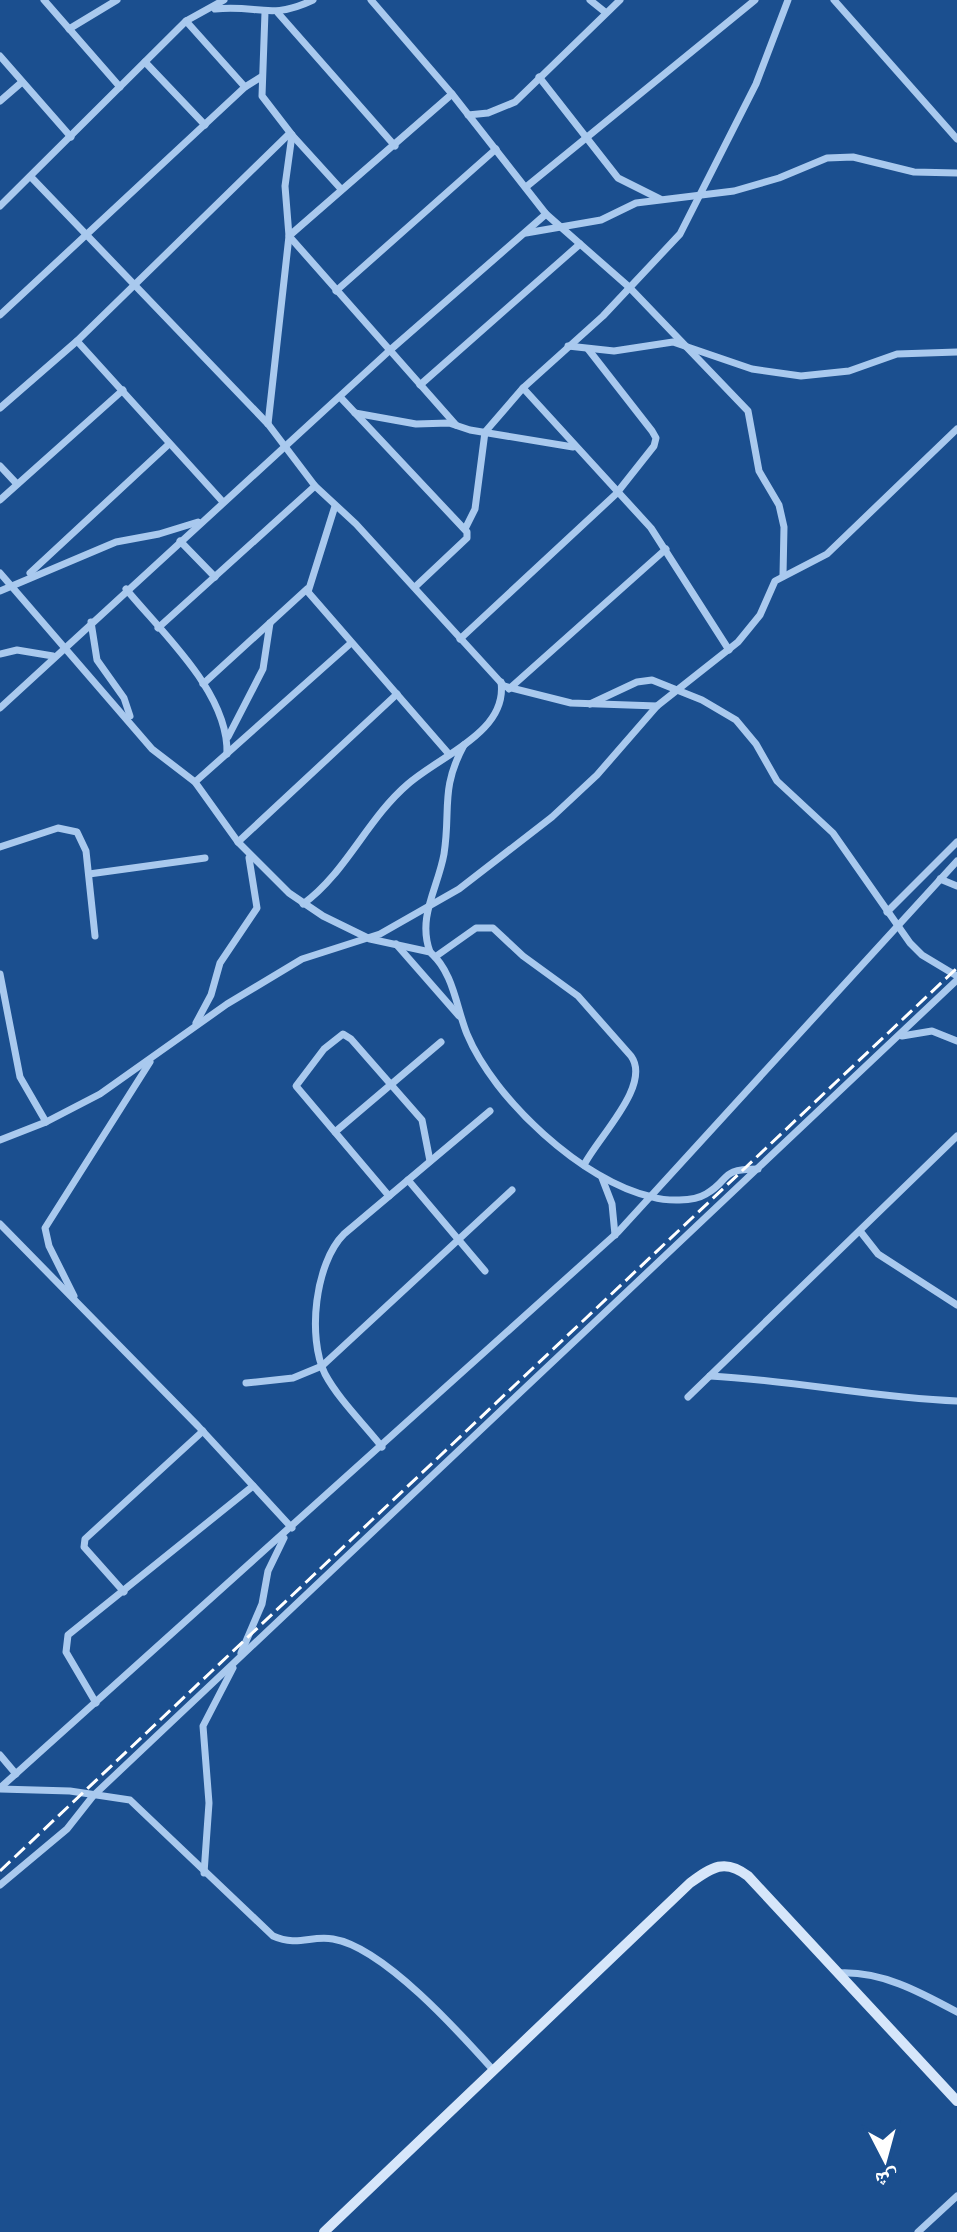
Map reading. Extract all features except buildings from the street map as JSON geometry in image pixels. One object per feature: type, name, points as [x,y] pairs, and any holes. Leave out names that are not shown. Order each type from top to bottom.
[{"type":"main road","points":[[324,2232],[690,1883],[717,1865],[731,1866],[748,1876],[957,2101]]},
{"type":"street","points":[[44,0],[120,87]]},
{"type":"street","points":[[69,29],[117,0]]},
{"type":"street","points":[[0,206],[186,21],[224,0]]},
{"type":"street","points":[[212,9],[278,13],[313,0]]},
{"type":"street","points":[[371,0],[452,94],[546,214],[629,287],[751,418],[759,471],[779,505],[784,527],[783,575]]},
{"type":"street","points":[[590,0],[605,12]]},
{"type":"street","points":[[468,115],[488,113],[515,102],[620,0]]},
{"type":"street","points":[[526,187],[755,0]]},
{"type":"street","points":[[465,529],[475,509],[485,432],[523,388],[603,316],[680,234],[756,84],[788,0]]},
{"type":"street","points":[[834,0],[957,139]]},
{"type":"street","points":[[265,12],[262,96],[291,134],[341,189]]},
{"type":"street","points":[[278,13],[395,146]]},
{"type":"street","points":[[186,21],[245,87]]},
{"type":"street","points":[[0,56],[71,137]]},
{"type":"street","points":[[145,62],[205,125]]},
{"type":"street","points":[[0,315],[245,87],[261,77]]},
{"type":"street","points":[[539,77],[618,178],[662,199]]},
{"type":"street","points":[[0,101],[22,82]]},
{"type":"street","points":[[289,236],[452,94]]},
{"type":"street","points":[[268,424],[289,236],[285,186],[291,134]]},
{"type":"street","points":[[0,408],[77,341],[291,134]]},
{"type":"street","points":[[336,291],[496,149]]},
{"type":"street","points":[[526,233],[601,220],[624,206],[759,185],[827,158],[853,157],[914,172],[955,170]]},
{"type":"street","points":[[31,177],[268,424],[315,486],[415,587],[509,689],[588,705],[657,706]]},
{"type":"street","points":[[0,708],[126,589],[341,398],[389,351],[546,214]]},
{"type":"street","points":[[289,236],[456,425]]},
{"type":"street","points":[[420,385],[580,244]]},
{"type":"street","points":[[77,341],[223,502]]},
{"type":"street","points":[[568,346],[630,350],[662,342],[683,344],[752,369],[801,376],[849,371],[897,354],[957,352]]},
{"type":"street","points":[[460,639],[616,494],[646,457],[656,438],[588,349]]},
{"type":"street","points":[[523,388],[573,447],[651,528],[729,650]]},
{"type":"street","points":[[0,500],[123,390]]},
{"type":"street","points":[[341,398],[465,529],[467,538],[415,587]]},
{"type":"street","points":[[355,413],[390,421],[456,425],[573,447]]},
{"type":"street","points":[[0,1140],[46,1122],[100,1094],[192,1029],[302,959],[370,939],[427,910],[552,817],[597,775],[657,706],[729,650],[752,627],[775,581],[827,554],[957,429]]},
{"type":"street","points":[[25,578],[169,444]]},
{"type":"street","points":[[0,466],[16,483]]},
{"type":"street","points":[[158,628],[315,486]]},
{"type":"street","points":[[203,684],[307,589],[335,506]]},
{"type":"street","points":[[0,591],[116,542],[159,534],[204,520]]},
{"type":"street","points":[[180,541],[215,577]]},
{"type":"street","points":[[509,689],[666,549]]},
{"type":"street","points":[[0,573],[163,759],[195,782],[238,842],[303,904],[370,939],[433,954],[476,928],[493,928],[523,956],[578,996],[631,1056],[637,1067],[635,1087],[584,1165]]},
{"type":"street","points":[[126,589],[203,684],[225,723],[227,754]]},
{"type":"street","points":[[307,589],[448,753]]},
{"type":"street","points":[[91,622],[97,660],[124,698],[131,722]]},
{"type":"street","points":[[227,739],[263,669],[270,623]]},
{"type":"street","points":[[195,782],[351,643]]},
{"type":"street","points":[[0,654],[17,650],[53,656]]},
{"type":"street","points":[[0,1885],[67,1829],[93,1796],[899,1037],[957,978],[922,955],[896,926],[833,833],[768,770],[742,726],[710,704],[647,679],[588,705]]},
{"type":"street","points":[[303,904],[327,881],[383,808],[497,714],[503,697],[501,682]]},
{"type":"street","points":[[238,842],[397,694]]},
{"type":"street","points":[[465,743],[449,779],[445,850],[427,910],[425,934],[433,954],[445,971],[461,1017],[487,1068],[519,1109],[584,1165],[602,1178],[651,1197],[703,1196],[732,1171],[758,1169]]},
{"type":"street","points":[[0,847],[36,833],[70,828],[82,838],[95,936]]},
{"type":"street","points":[[887,912],[957,842]]},
{"type":"street","points":[[192,1029],[211,995],[220,963],[257,908],[253,869],[246,850]]},
{"type":"street","points":[[89,874],[205,858]]},
{"type":"street","points":[[0,1788],[290,1531],[615,1235],[957,861]]},
{"type":"street","points":[[940,879],[957,886]]},
{"type":"street","points":[[395,943],[461,1017]]},
{"type":"street","points":[[0,974],[20,1077],[46,1122]]},
{"type":"street","points":[[899,1037],[932,1031],[957,1041]]},
{"type":"street","points":[[389,1196],[296,1086],[324,1049],[343,1034],[392,1083],[422,1120],[430,1161]]},
{"type":"street","points":[[0,1039],[11,1037]]},
{"type":"street","points":[[335,1132],[441,1042]]},
{"type":"street","points":[[76,1302],[49,1246],[45,1228],[151,1059]]},
{"type":"street","points":[[382,1447],[331,1383],[322,1366],[318,1299],[326,1256],[344,1234],[490,1111]]},
{"type":"street","points":[[688,1397],[957,1136]]},
{"type":"street","points":[[602,1178],[612,1204],[615,1235]]},
{"type":"street","points":[[408,1180],[485,1271]]},
{"type":"street","points":[[246,1383],[284,1380],[322,1366],[512,1190]]},
{"type":"street","points":[[0,1224],[203,1431],[290,1531]]},
{"type":"street","points":[[860,1231],[878,1254],[957,1305]]},
{"type":"street","points":[[710,1376],[754,1378],[878,1397],[957,1401]]},
{"type":"street","points":[[124,1592],[84,1547],[85,1539],[203,1431]]},
{"type":"street","points":[[96,1703],[66,1652],[65,1642],[73,1630],[253,1486]]},
{"type":"street","points":[[204,1873],[209,1803],[203,1726],[238,1659],[262,1604],[268,1571],[290,1531]]},
{"type":"street","points":[[0,1755],[16,1774]]},
{"type":"street","points":[[0,1788],[55,1789],[121,1797],[143,1808],[204,1873],[273,1936],[302,1943],[331,1938],[377,1959],[428,2003],[494,2071]]},
{"type":"street","points":[[839,1973],[862,1973],[889,1980],[957,2012]]},
{"type":"street","points":[[918,2232],[957,2196]]},
{"type":"railway","points":[[0,1871],[957,968]]}]
